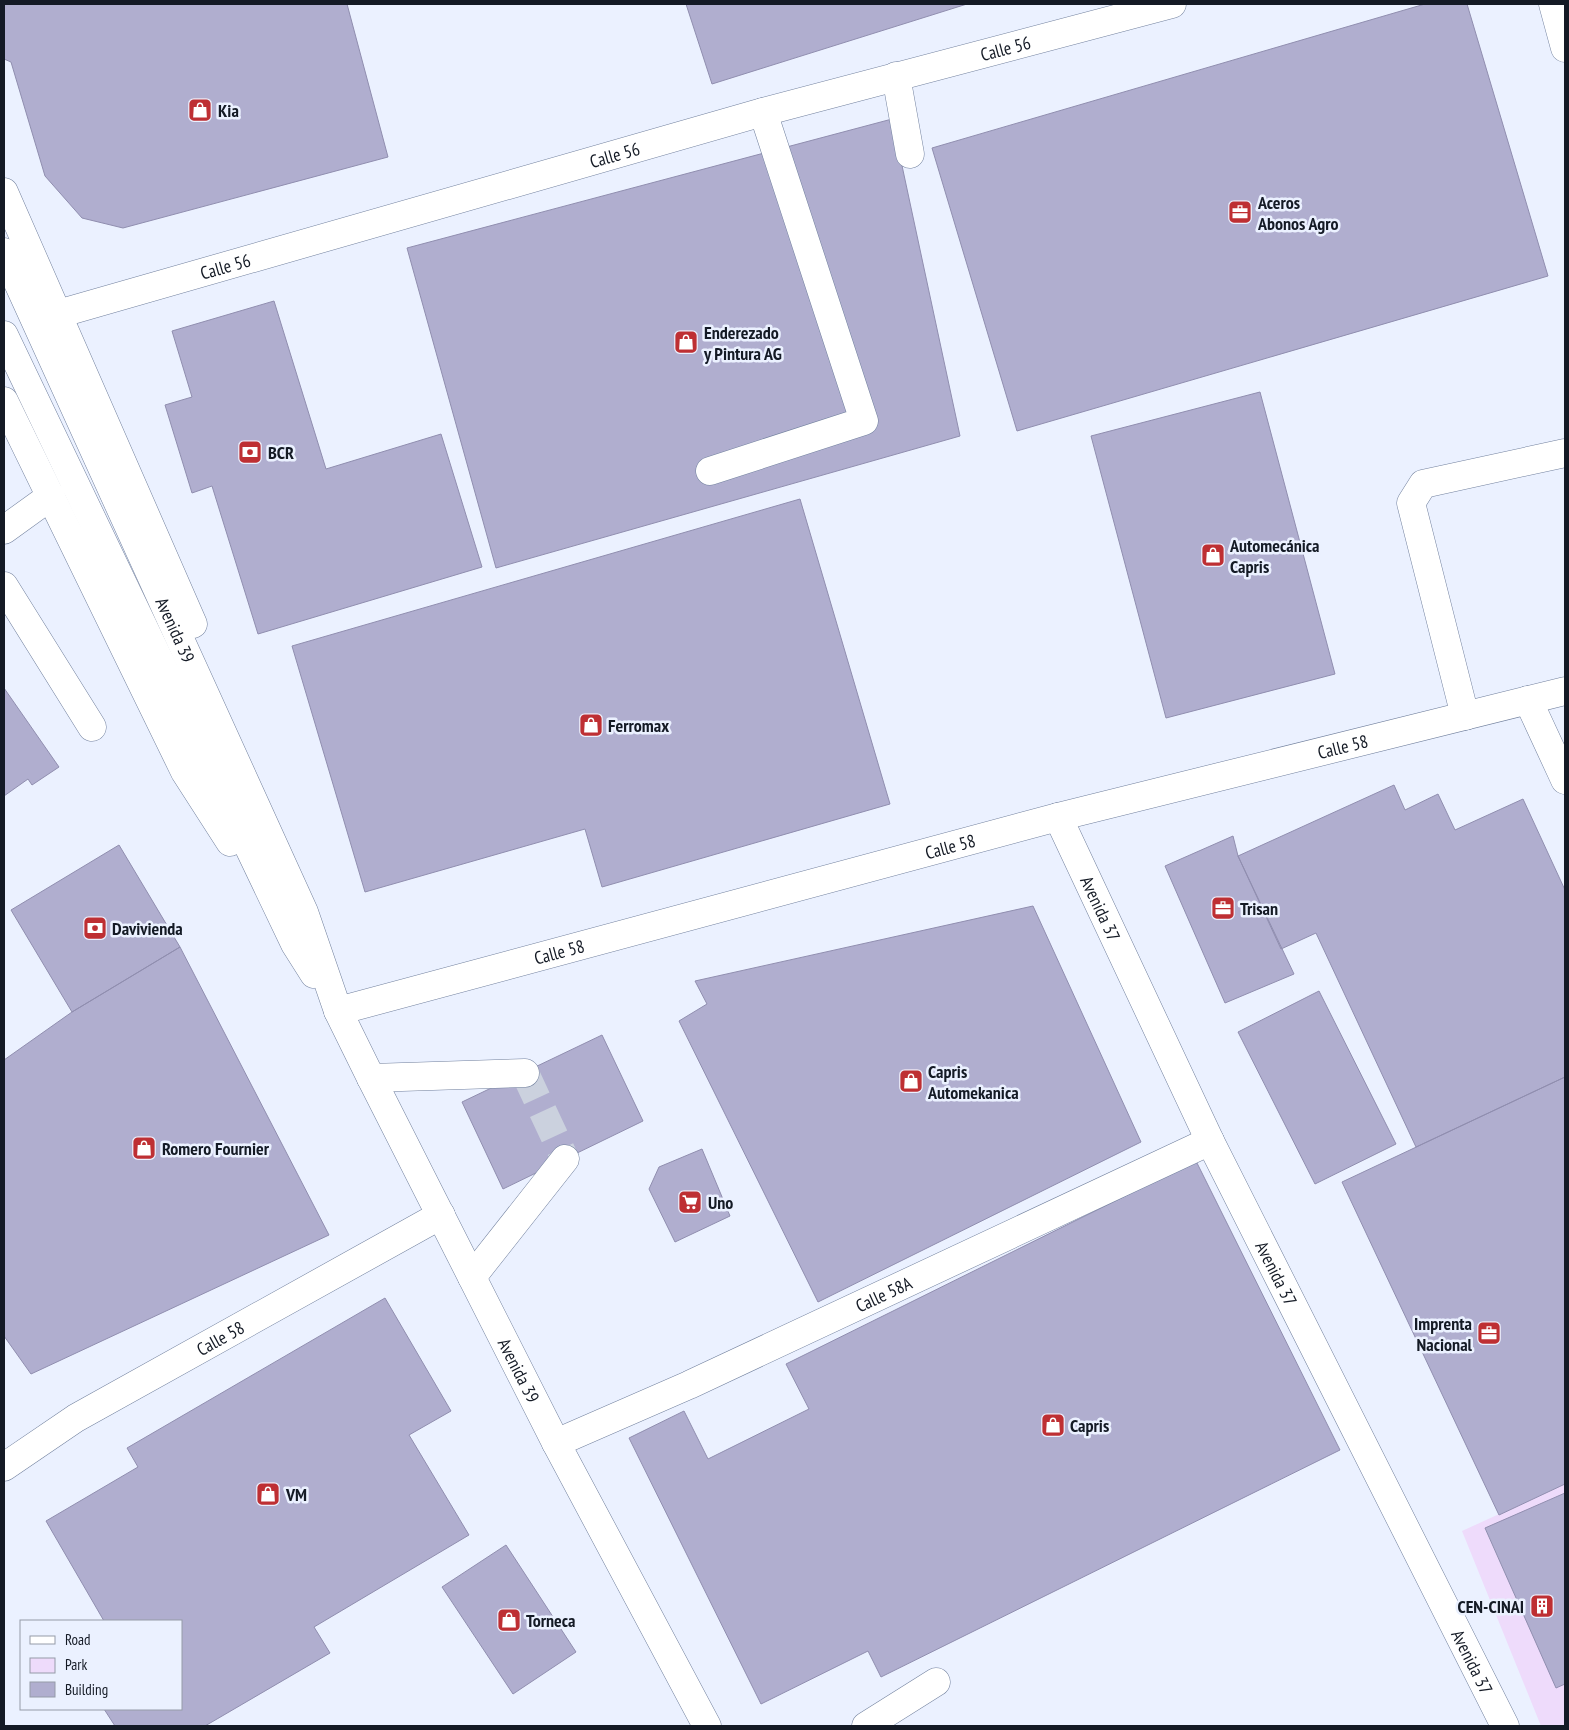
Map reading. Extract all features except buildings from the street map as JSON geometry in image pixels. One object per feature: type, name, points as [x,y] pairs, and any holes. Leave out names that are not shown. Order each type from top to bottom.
[{"type":"street","name":"Calle 56","points":[[58,314],[763,112],[1172,4]]},
{"type":"street","points":[[1554,4],[1565,48]]},
{"type":"street","points":[[896,76],[910,154]]},
{"type":"street","points":[[710,471],[864,421],[763,112]]},
{"type":"street","points":[[4,192],[245,744],[304,912]]},
{"type":"street","name":"Avenida 39","points":[[4,252],[304,912],[338,1010],[556,1443],[707,1726]]},
{"type":"street","name":"Avenida 39","points":[[4,335],[294,944],[338,1010]]},
{"type":"street","points":[[4,401],[185,772],[294,944]]},
{"type":"street","points":[[1465,716],[1411,503],[1423,484],[1565,453]]},
{"type":"street","points":[[4,530],[51,496]]},
{"type":"street","points":[[4,586],[92,726]]},
{"type":"street","name":"Calle 58","points":[[338,1010],[1058,817],[1565,691]]},
{"type":"street","points":[[1528,700],[1565,780]]},
{"type":"street","name":"Avenida 37","points":[[1058,817],[1210,1141],[1504,1726]]},
{"type":"street","points":[[371,1078],[524,1073]]},
{"type":"street","name":"Calle 58A","points":[[556,1443],[689,1385],[1210,1141]]},
{"type":"street","points":[[472,1277],[565,1159]]},
{"type":"street","name":"Calle 58","points":[[4,1467],[76,1418],[442,1215]]},
{"type":"street","points":[[866,1726],[936,1682]]},
{"type":"green space","points":[[1565,1484],[1565,1493],[1485,1529],[1556,1687],[1565,1684],[1565,1726],[1541,1726],[1462,1531]]},
{"type":"tunnel","points":[[525,1073],[565,1159]]},
{"type":"place","name":"Kia","points":[[200,110]]},
{"type":"place","name":"Aceros Abonos Agro","points":[[1240,212]]},
{"type":"place","name":"Enderezado y Pintura AG","points":[[686,342]]},
{"type":"place","name":"BCR","points":[[250,452]]},
{"type":"place","name":"Automecánica Capris","points":[[1213,555]]},
{"type":"place","name":"Ferromax","points":[[591,725]]},
{"type":"place","name":"Trisan","points":[[1223,908]]},
{"type":"place","name":"Davivienda","points":[[95,928]]},
{"type":"place","name":"Capris Automekanica","points":[[911,1081]]},
{"type":"place","name":"Romero Fournier","points":[[144,1148]]},
{"type":"place","name":"Uno","points":[[690,1202]]},
{"type":"place","name":"Imprenta Nacional","points":[[1489,1333]]},
{"type":"place","name":"Capris","points":[[1053,1425]]},
{"type":"place","name":"VM","points":[[268,1494]]},
{"type":"place","name":"CEN-CINAI","points":[[1542,1606]]},
{"type":"place","name":"Torneca","points":[[509,1620]]}]
